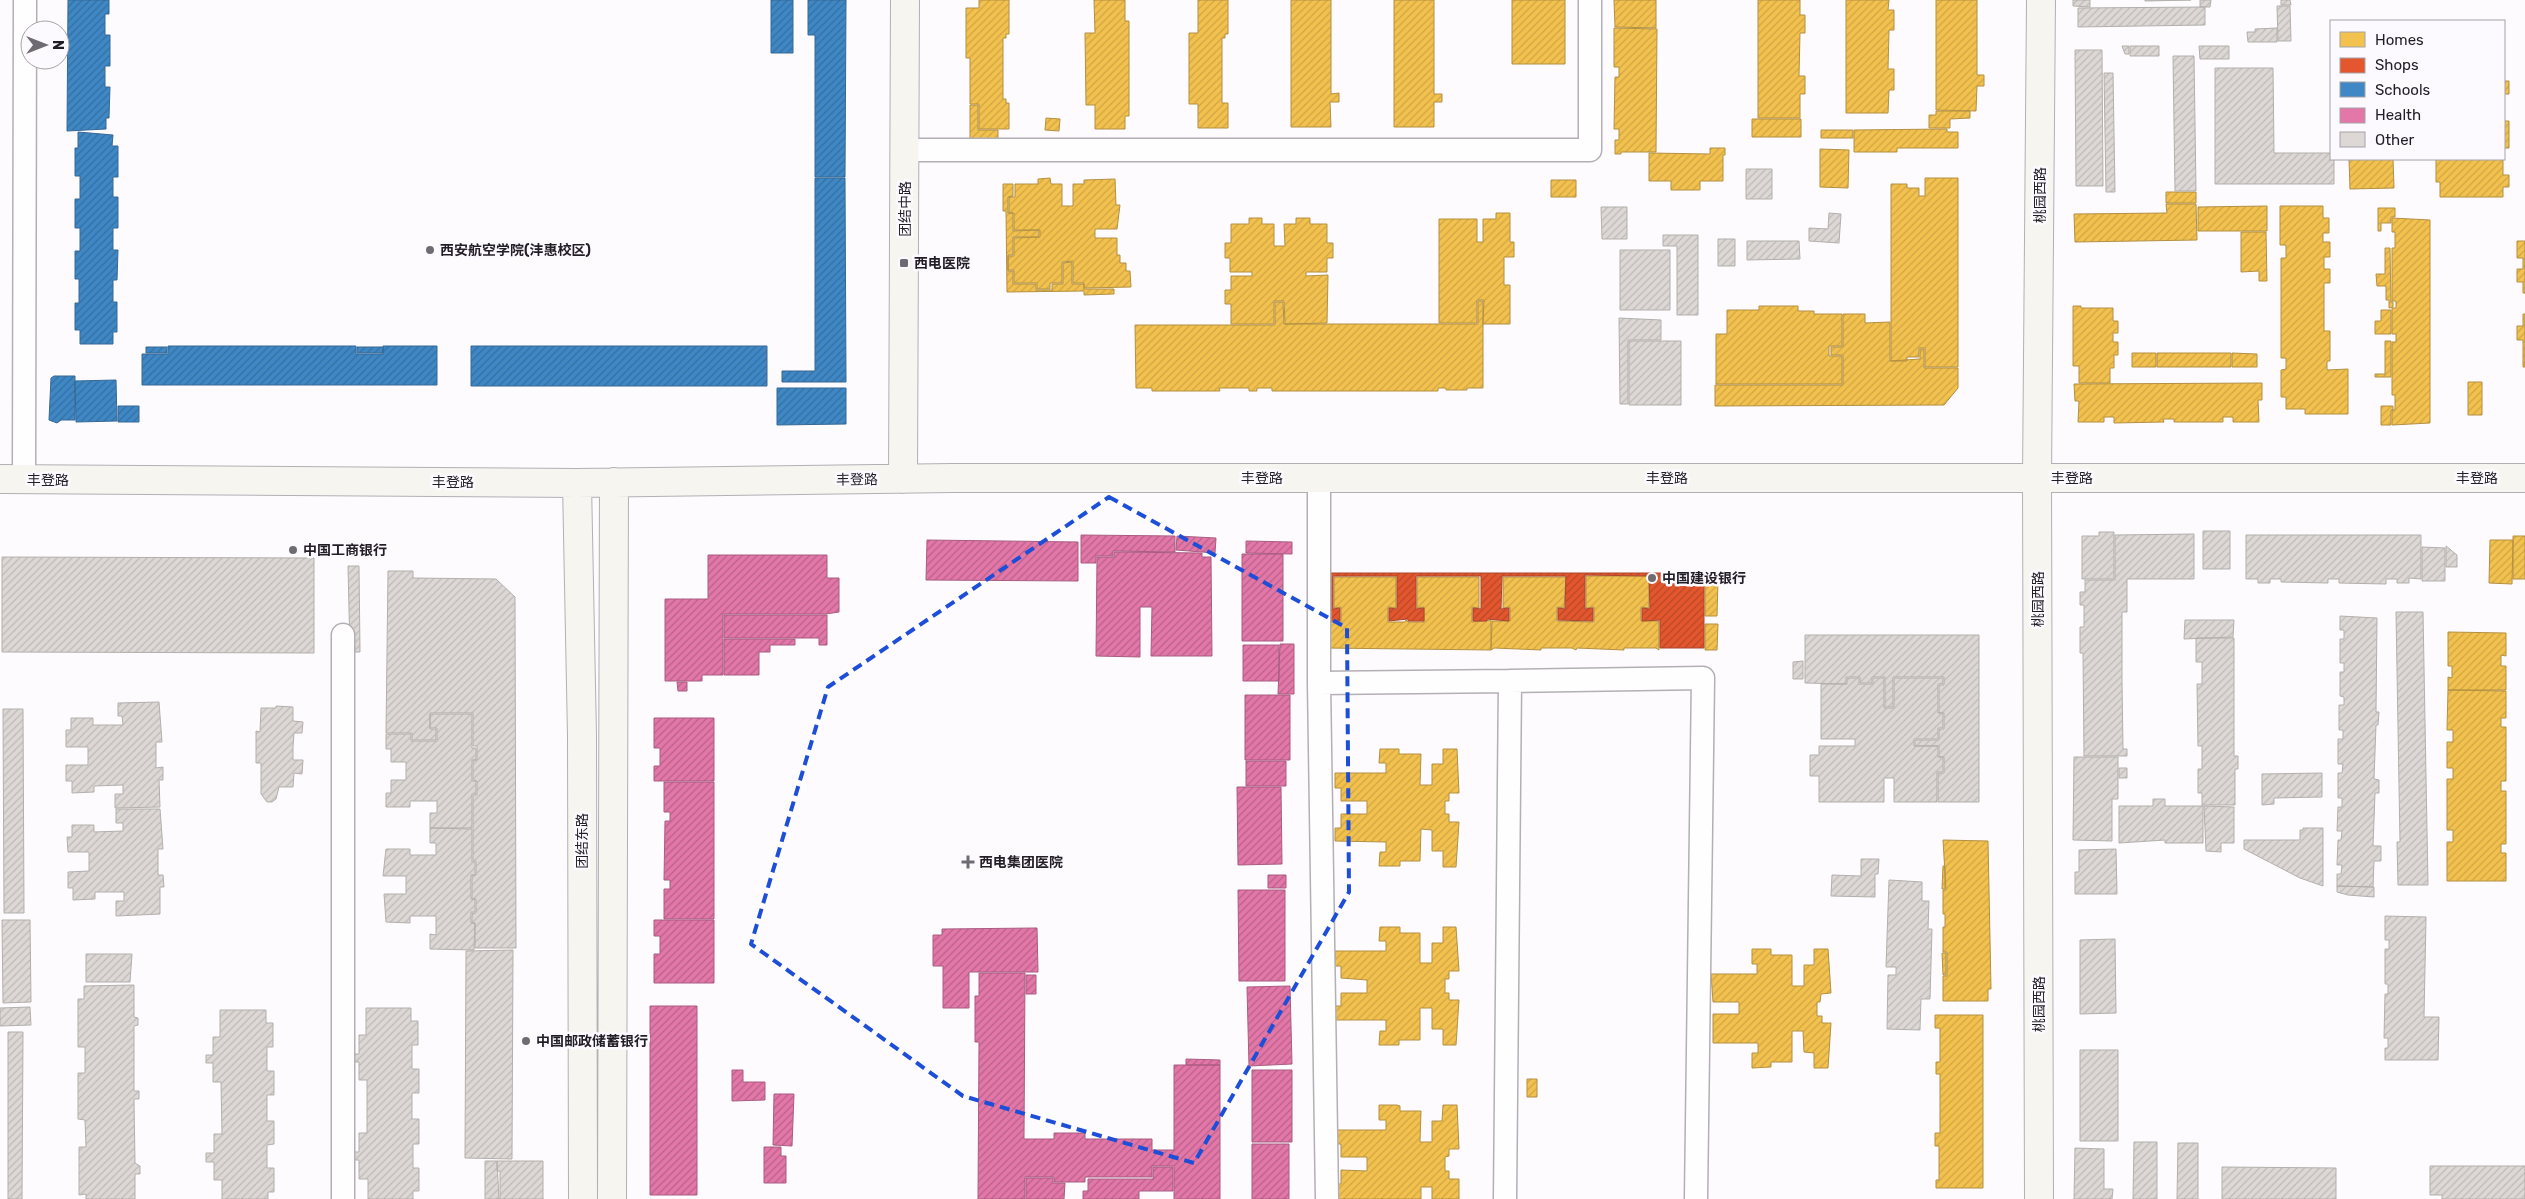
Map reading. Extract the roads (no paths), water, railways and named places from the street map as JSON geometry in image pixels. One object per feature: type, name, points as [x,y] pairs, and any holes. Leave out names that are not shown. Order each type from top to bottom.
[{"type":"street","points":[[12,479],[25,0]]},
{"type":"street","name":"团结中路","points":[[903,479],[905,0]]},
{"type":"street","points":[[905,150],[1590,150],[1590,0]]},
{"type":"street","name":"桃园西路","points":[[2039,1199],[2038,478],[2041,0]]},
{"type":"street","points":[[1319,478],[1319,683],[1327,1199]]},
{"type":"street","name":"丰登路","points":[[12,479],[577,483],[903,479],[2525,478]]},
{"type":"street","points":[[612,1199],[614,482]]},
{"type":"street","name":"团结东路","points":[[577,483],[582,736],[583,1199]]},
{"type":"street","points":[[342,635],[343,1199]]},
{"type":"street","points":[[1319,683],[1703,678],[1696,1199]]},
{"type":"street","points":[[1505,1199],[1510,681]]},
{"type":"place","name":"西安航空学院(沣惠校区)","points":[[430,250]]},
{"type":"place","name":"西电医院","points":[[904,263]]},
{"type":"place","name":"中国工商银行","points":[[293,550]]},
{"type":"place","name":"中国建设银行","points":[[1652,578]]},
{"type":"place","name":"西电集团医院","points":[[968,862]]},
{"type":"place","name":"中国邮政储蓄银行","points":[[526,1041]]}]
